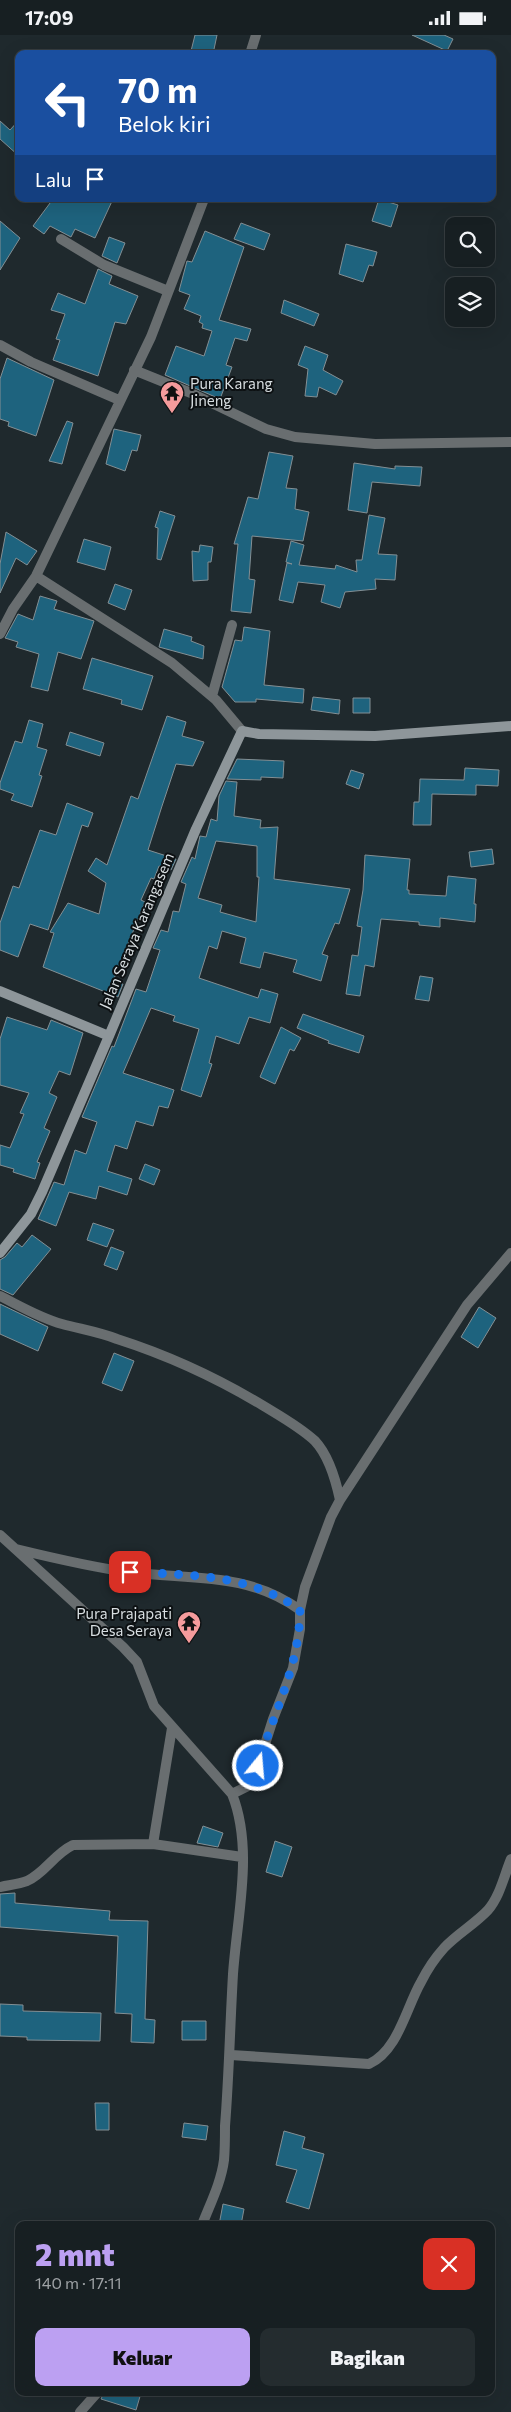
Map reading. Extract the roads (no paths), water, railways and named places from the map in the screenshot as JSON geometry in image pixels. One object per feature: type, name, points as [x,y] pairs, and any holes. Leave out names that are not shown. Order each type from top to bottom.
[{"type":"street","points":[[251,50],[256,35]]},
{"type":"street","points":[[0,634],[13,609],[36,576],[119,400],[151,337],[203,202]]},
{"type":"street","points":[[61,239],[104,265],[168,291]]},
{"type":"street","points":[[0,345],[31,362],[119,400]]},
{"type":"street","points":[[134,370],[191,393],[266,429],[295,437],[375,443],[511,442]]},
{"type":"street","points":[[36,576],[172,663],[212,696],[242,731],[259,734],[375,737],[511,726]]},
{"type":"street","points":[[212,696],[232,625]]},
{"type":"street","name":"Jalan Seraya Karangasem","points":[[0,1253],[31,1214],[42,1192],[196,829],[242,731]]},
{"type":"street","points":[[0,991],[109,1036]]},
{"type":"street","points":[[232,1793],[250,1785],[254,1779],[292,1668],[300,1629],[300,1610],[321,1540],[340,1500],[467,1305],[511,1253]]},
{"type":"street","points":[[0,1296],[37,1315],[61,1324],[99,1333],[159,1354],[247,1396],[286,1419],[315,1441],[324,1453],[337,1485],[340,1500]]},
{"type":"street","points":[[0,1535],[137,1662],[148,1695],[172,1728],[232,1793],[241,1827],[242,1857],[233,1975],[231,2055],[224,2160],[204,2221]]},
{"type":"street","points":[[15,1548],[130,1572],[229,1579],[266,1591],[286,1600],[300,1610]]},
{"type":"street","points":[[152,1844],[172,1728]]},
{"type":"street","points":[[0,1887],[26,1881],[38,1874],[62,1851],[73,1845],[152,1844],[242,1857]]},
{"type":"street","points":[[231,2055],[369,2064],[378,2060],[391,2044],[421,1982],[433,1963],[444,1948],[487,1911],[496,1898],[511,1859]]},
{"type":"street","points":[[80,2412],[94,2396]]},
{"type":"place","name":"Pura Karang Jineng","points":[[172,414]]},
{"type":"place","name":"Pura Prajapati Desa Seraya","points":[[189,1644]]}]
